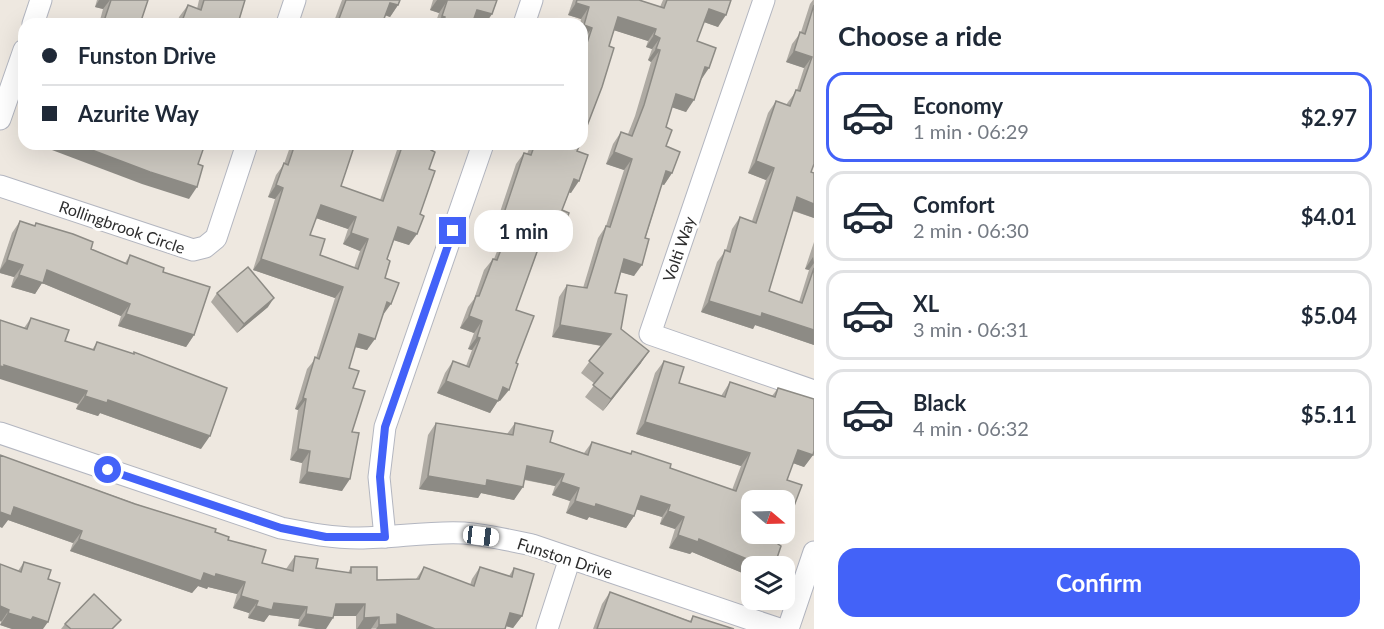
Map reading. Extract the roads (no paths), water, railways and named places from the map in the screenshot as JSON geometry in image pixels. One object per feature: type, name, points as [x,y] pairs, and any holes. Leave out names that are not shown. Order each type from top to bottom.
[{"type":"street","points":[[35,18],[41,0]]},
{"type":"street","points":[[289,18],[295,0]]},
{"type":"street","points":[[526,18],[532,0]]},
{"type":"street","name":"Volti Way","points":[[764,0],[650,334],[814,391]]},
{"type":"street","points":[[0,119],[6,86],[18,62]]},
{"type":"street","name":"Rollingbrook Circle","points":[[0,186],[192,250],[205,247],[216,238],[245,150]]},
{"type":"street","points":[[385,537],[380,477],[385,427],[481,150]]},
{"type":"street","name":"Funston Drive","points":[[0,433],[281,528],[326,537],[464,533],[498,538],[532,545],[779,629]]},
{"type":"street","points":[[788,629],[814,552]]},
{"type":"street","points":[[547,629],[570,558]]}]
